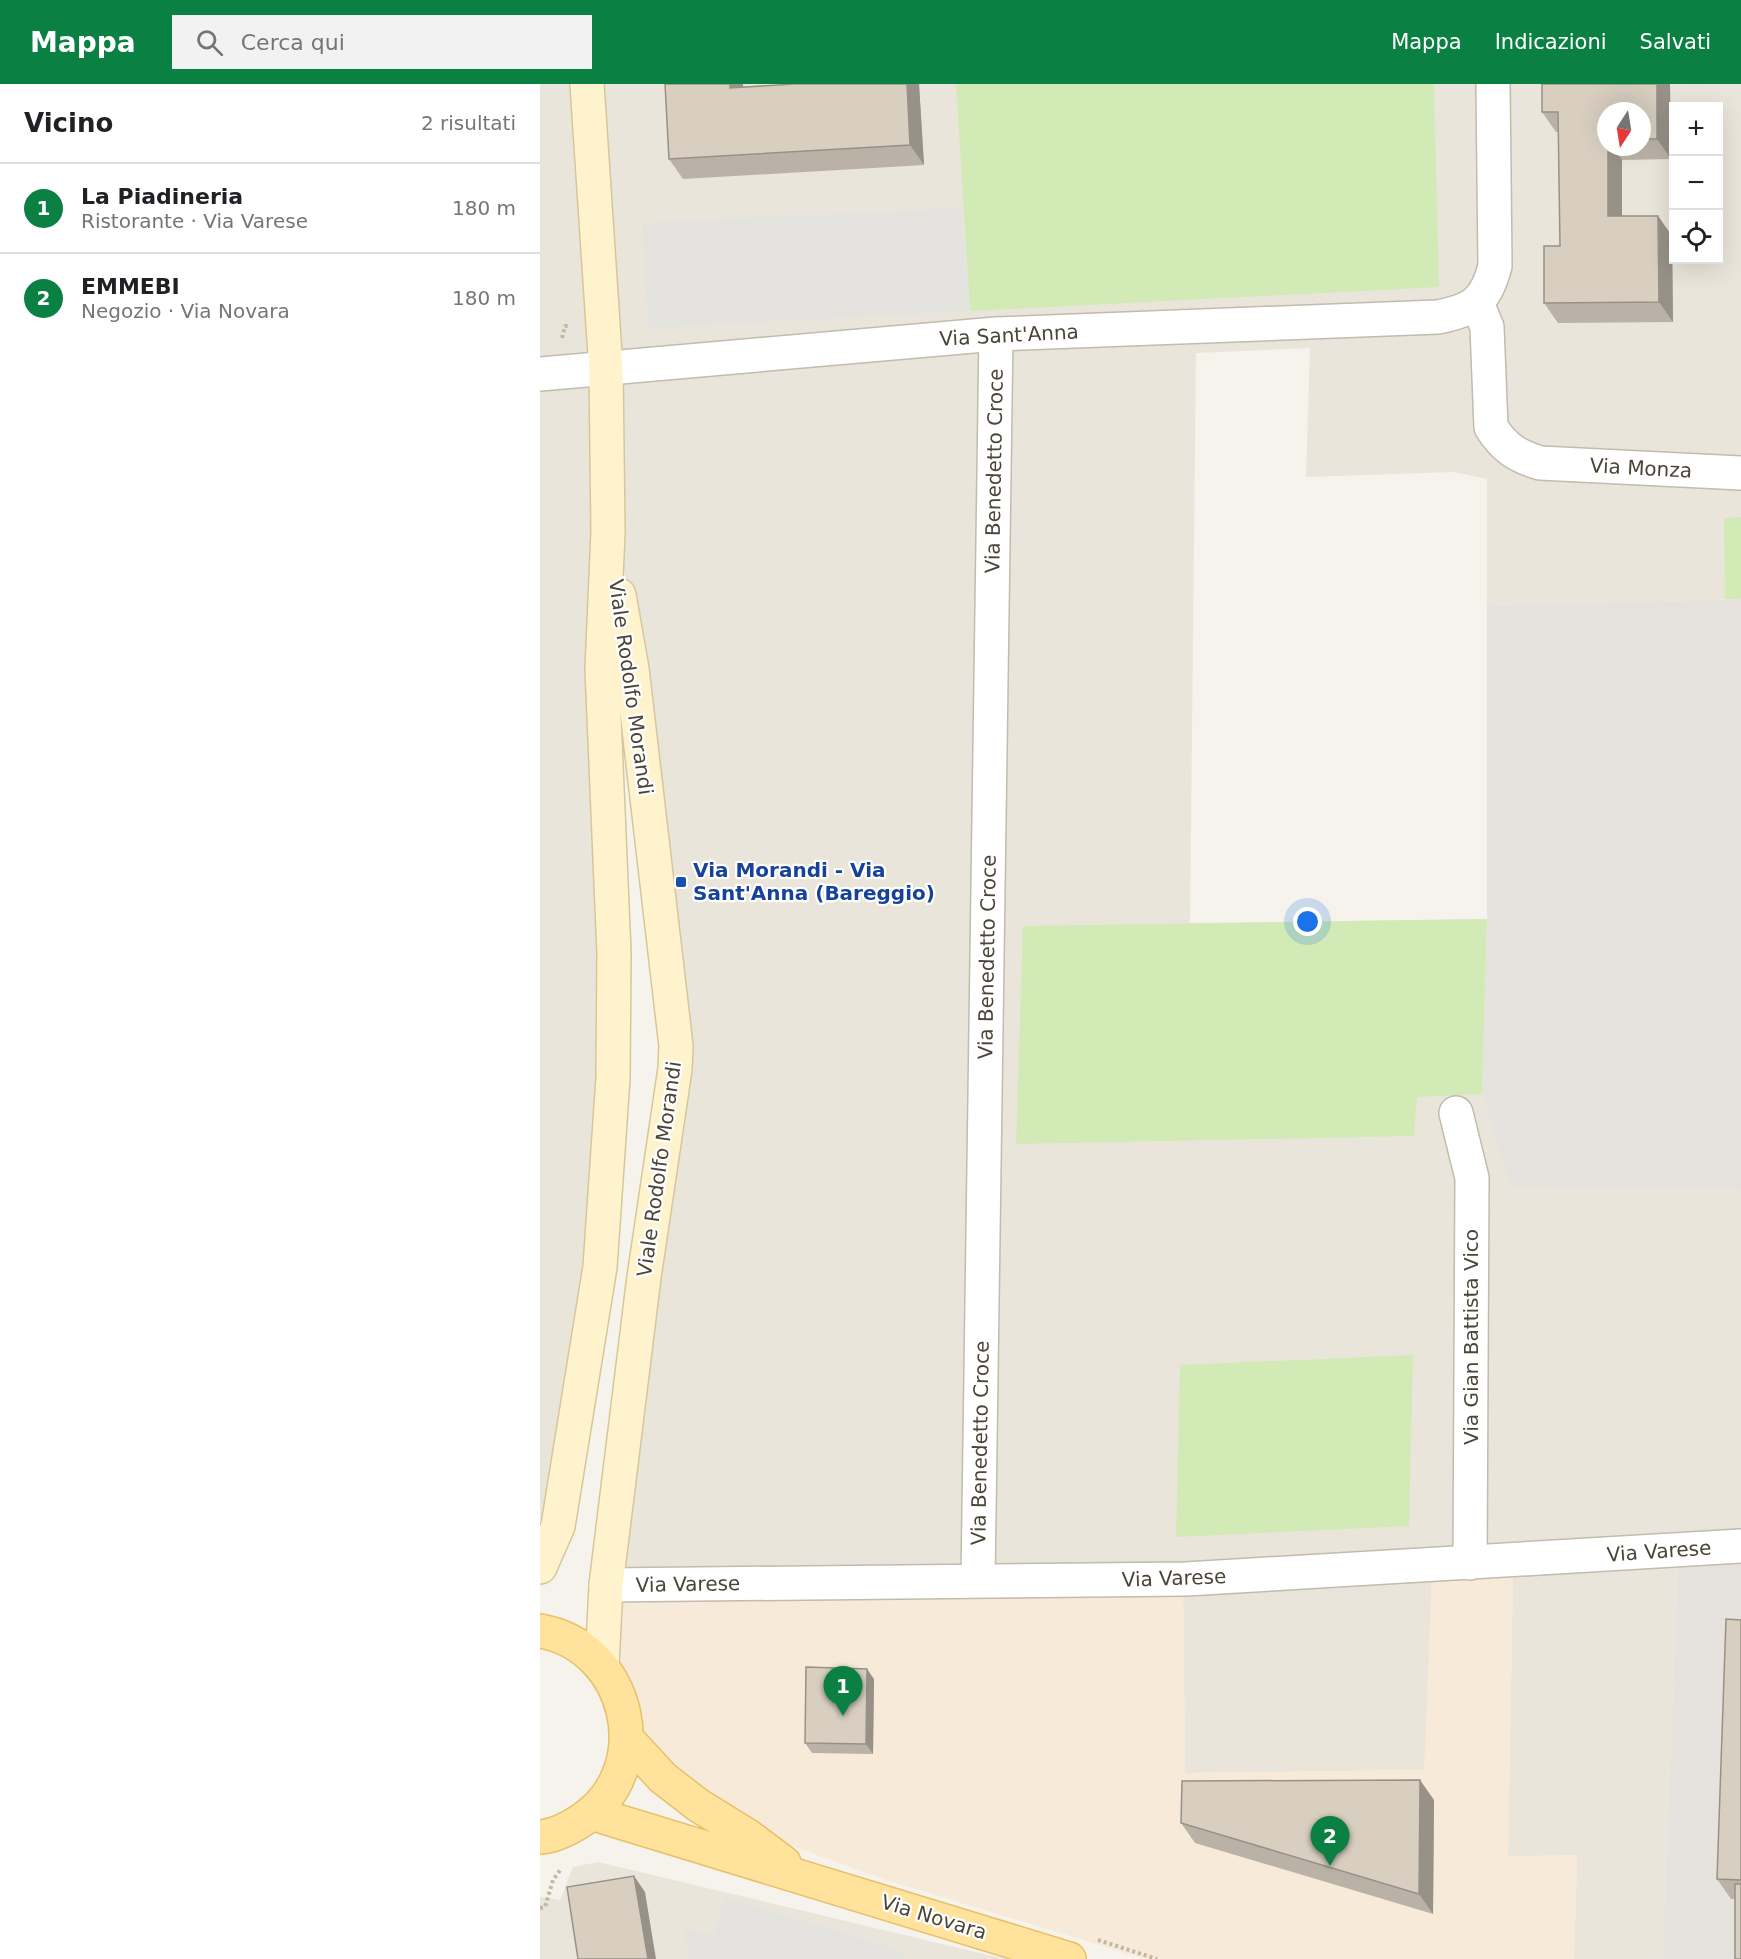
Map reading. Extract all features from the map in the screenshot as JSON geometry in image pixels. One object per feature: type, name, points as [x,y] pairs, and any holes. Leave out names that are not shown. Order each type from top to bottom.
[{"type":"main road","points":[[540,1631],[553,1633],[580,1646],[602,1665],[617,1687],[625,1712],[627,1739],[622,1767],[610,1792],[591,1813],[570,1828],[541,1838]]},
{"type":"main road","name":"Via Novara","points":[[627,1739],[663,1778],[698,1805],[748,1836],[800,1875]]},
{"type":"main road","name":"Via Novara","points":[[591,1813],[800,1875],[1079,1948]]},
{"type":"street","name":"Viale Rodolfo Morandi","points":[[540,1567],[558,1526],[600,1267],[613,1078],[614,953],[602,669],[608,532],[606,370],[587,84]]},
{"type":"street","points":[[1477,303],[1490,286],[1495,266],[1492,84]]},
{"type":"street","name":"Via Sant'Anna","points":[[540,374],[606,370],[632,364],[996,334],[1438,317],[1459,313],[1477,303]]},
{"type":"street","name":"Via Monza","points":[[1477,303],[1487,327],[1491,427],[1499,441],[1516,455],[1540,463],[1741,473]]},
{"type":"street","name":"Via Benedetto Croce","points":[[978,1581],[996,334]]},
{"type":"street","name":"Viale Rodolfo Morandi","points":[[602,1665],[606,1585],[644,1277],[675,1068],[676,1046],[632,669],[608,532]]},
{"type":"street","name":"Via Gian Battista Vico","points":[[1456,1113],[1472,1178],[1470,1563]]},
{"type":"street","points":[[540,1532],[551,1520],[563,1493]]},
{"type":"street","name":"Via Varese","points":[[606,1585],[1186,1579],[1741,1546]]},
{"type":"path","points":[[540,1908],[545,1907],[553,1880],[564,1864]]},
{"type":"path","points":[[1079,1948],[1157,1959]]},
{"type":"shaded area","points":[[540,84],[582,84],[600,353],[602,953],[595,1265],[540,1555]]},
{"type":"shaded area","points":[[594,84],[1741,84],[1741,599],[1487,605],[1487,479],[1454,472],[1306,477],[1310,348],[1196,353],[1190,923],[1487,919],[1482,1093],[1511,1186],[1741,1189],[1741,1558],[1678,1562],[1662,1959],[1574,1959],[1577,1855],[1508,1857],[1513,1571],[1432,1575],[1425,1770],[1185,1773],[1183,1588],[615,1595],[684,1074],[642,671],[617,531]]},
{"type":"shaded area","points":[[962,208],[970,311],[648,328],[642,223]]},
{"type":"shaded area","points":[[1741,599],[1741,1189],[1511,1187],[1482,1094],[1487,919],[1487,605]]},
{"type":"shaded area","points":[[1741,1558],[1741,1959],[1662,1959],[1678,1562]]},
{"type":"shaded area","points":[[1513,1571],[1508,1856],[1577,1855],[1574,1959],[1145,1959],[883,1879],[752,1831],[638,1738],[610,1664],[615,1595],[1183,1588],[1185,1773],[1424,1770],[1432,1575]]},
{"type":"shaded area","points":[[598,1862],[1005,1959],[540,1959],[540,1897],[560,1900],[573,1867]]},
{"type":"shaded area","points":[[724,1897],[905,1952],[902,1959],[690,1959],[684,1930],[714,1935]]},
{"type":"green space","points":[[956,84],[1434,84],[1439,287],[970,311]]},
{"type":"green space","points":[[1741,517],[1741,599],[1725,599],[1724,518]]},
{"type":"green space","points":[[1487,919],[1482,1094],[1417,1097],[1414,1136],[1016,1144],[1023,926]]},
{"type":"green space","points":[[1413,1355],[1409,1526],[1176,1537],[1180,1365]]},
{"type":"building","points":[[665,84],[730,84],[730,88],[794,84],[907,84],[910,145],[669,159]]},
{"type":"building","points":[[1542,84],[1657,84],[1657,139],[1651,139],[1651,102],[1597,102],[1597,156],[1608,156],[1608,216],[1658,216],[1659,302],[1544,303],[1544,246],[1560,246],[1558,112],[1542,112]]},
{"type":"building","points":[[1726,1619],[1741,1620],[1741,1880],[1717,1879]]},
{"type":"building","points":[[806,1667],[867,1669],[866,1744],[805,1743]]},
{"type":"building","points":[[1420,1780],[1419,1894],[1181,1823],[1182,1781]]},
{"type":"building","points":[[634,1876],[648,1959],[578,1959],[567,1887]]},
{"type":"building","points":[[1735,1884],[1741,1884],[1741,1959],[1735,1959]]},
{"type":"place","name":"Via Morandi - Via Sant'Anna (Bareggio)","points":[[681,882]]},
{"type":"place","name":"La Piadineria","points":[[843,1716]]},
{"type":"place","name":"EMMEBI","points":[[1330,1866]]}]
